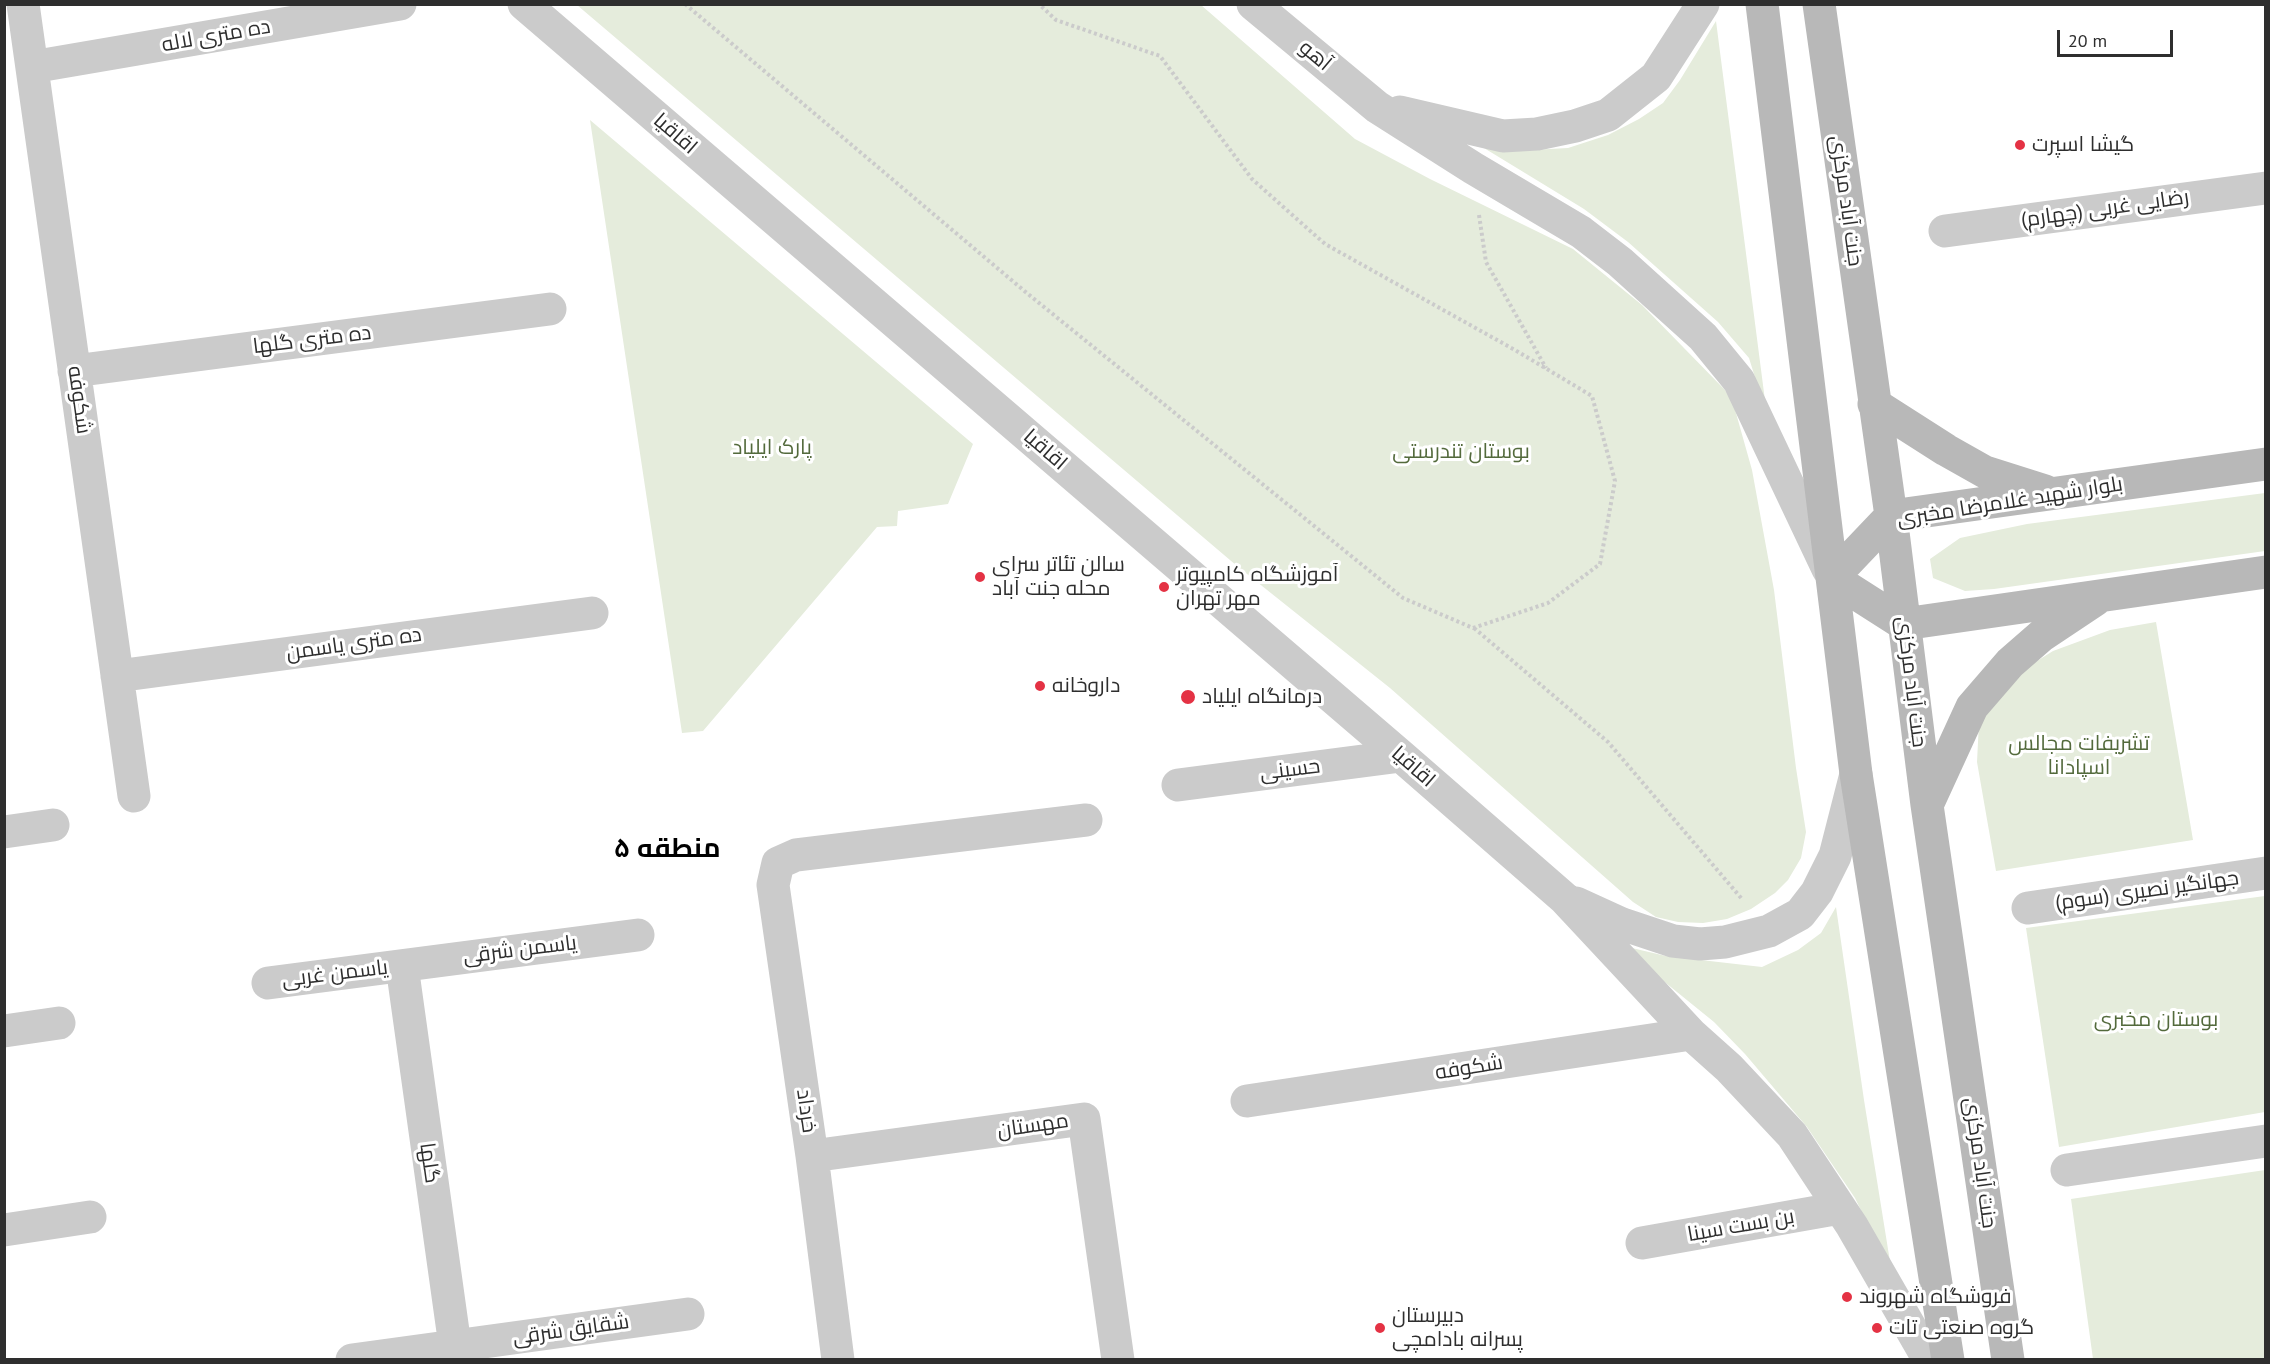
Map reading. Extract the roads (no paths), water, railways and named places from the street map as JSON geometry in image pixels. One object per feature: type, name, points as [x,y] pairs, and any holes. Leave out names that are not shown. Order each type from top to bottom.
[{"type":"main road","points":[[1762,4],[1856,774],[1948,1359]]},
{"type":"main road","name":"جنت آباد مرکزی","points":[[1819,4],[1891,516],[1927,804],[2008,1359]]},
{"type":"main road","points":[[1874,404],[1985,472],[2055,494]]},
{"type":"main road","name":"بلوار شهید غلامرضا مخبری","points":[[1832,578],[1891,516],[2265,464]]},
{"type":"main road","points":[[1832,578],[1904,624],[2265,572]]},
{"type":"main road","points":[[1927,804],[1972,706],[2010,663],[2041,636],[2103,594]]},
{"type":"street","name":"شکوفه","points":[[23,4],[134,796]]},
{"type":"street","name":"ده متری لاله","points":[[32,67],[400,4]]},
{"type":"street","name":"اقاقیا","points":[[524,4],[1564,898]]},
{"type":"street","name":"آهو","points":[[1254,4],[1377,107],[1473,168],[1581,232],[1620,262],[1704,337],[1739,381],[1832,578]]},
{"type":"street","points":[[1377,107],[1503,136],[1537,134],[1575,126],[1608,114],[1656,77],[1703,4]]},
{"type":"street","name":"رضایی غربی (چهارم)","points":[[1945,231],[2265,188]]},
{"type":"street","name":"ده متری گلها","points":[[74,371],[550,309]]},
{"type":"street","name":"ده متری یاسمن","points":[[117,676],[592,613]]},
{"type":"street","name":"حسینی","points":[[1178,785],[1401,756]]},
{"type":"street","points":[[1564,898],[1622,924],[1673,941],[1700,944],[1725,942],[1769,931],[1800,914],[1817,892],[1835,856],[1856,774]]},
{"type":"street","name":"خرداد","points":[[838,1359],[812,1156],[773,885],[778,862],[796,855],[1086,820]]},
{"type":"street","points":[[4,832],[53,825]]},
{"type":"street","name":"جهانگیر نصیری (سوم)","points":[[2028,908],[2265,873]]},
{"type":"street","points":[[1564,898],[1691,1034],[1729,1068],[1792,1135],[1884,1279],[1929,1359]]},
{"type":"street","name":"یاسمن شرقی","points":[[402,966],[638,935]]},
{"type":"street","name":"یاسمن غربی","points":[[268,983],[402,966]]},
{"type":"street","name":"گلها","points":[[402,966],[456,1353]]},
{"type":"street","points":[[4,1031],[59,1023]]},
{"type":"street","name":"شکوفه","points":[[1247,1101],[1691,1034]]},
{"type":"street","name":"مهستان","points":[[812,1156],[1084,1119],[1118,1359]]},
{"type":"street","points":[[2067,1170],[2265,1141]]},
{"type":"street","name":"بن بست سینا","points":[[1642,1243],[1840,1208]]},
{"type":"street","points":[[4,1230],[90,1217]]},
{"type":"street","name":"شقایق شرقی","points":[[352,1359],[456,1353],[688,1314]]},
{"type":"place","name":"گیشا اسپرت","points":[[2020,145]]},
{"type":"place","name":"سالن تئاتر سرای محله جنت آباد","points":[[980,577]]},
{"type":"place","name":"آموزشگاه کامپیوتر مهر تهران","points":[[1164,587]]},
{"type":"place","name":"داروخانه","points":[[1040,686]]},
{"type":"place","name":"درمانگاه ایلیاد","points":[[1188,697]]},
{"type":"place","name":"فروشگاه شهروند","points":[[1847,1297]]},
{"type":"place","name":"دبیرستان پسرانه بادامچی","points":[[1380,1328]]},
{"type":"place","name":"گروه صنعتی تات","points":[[1877,1328]]},
{"type":"district","name":"منطقه ۵","points":[[667,849]]},
{"type":"park label","name":"پارک ایلیاد","points":[[772,448]]},
{"type":"park label","name":"بوستان تندرستی","points":[[1461,452]]},
{"type":"park label","name":"تشریفات مجالس اسپادانا","points":[[2079,756]]},
{"type":"park label","name":"بوستان مخبری","points":[[2156,1020]]}]
